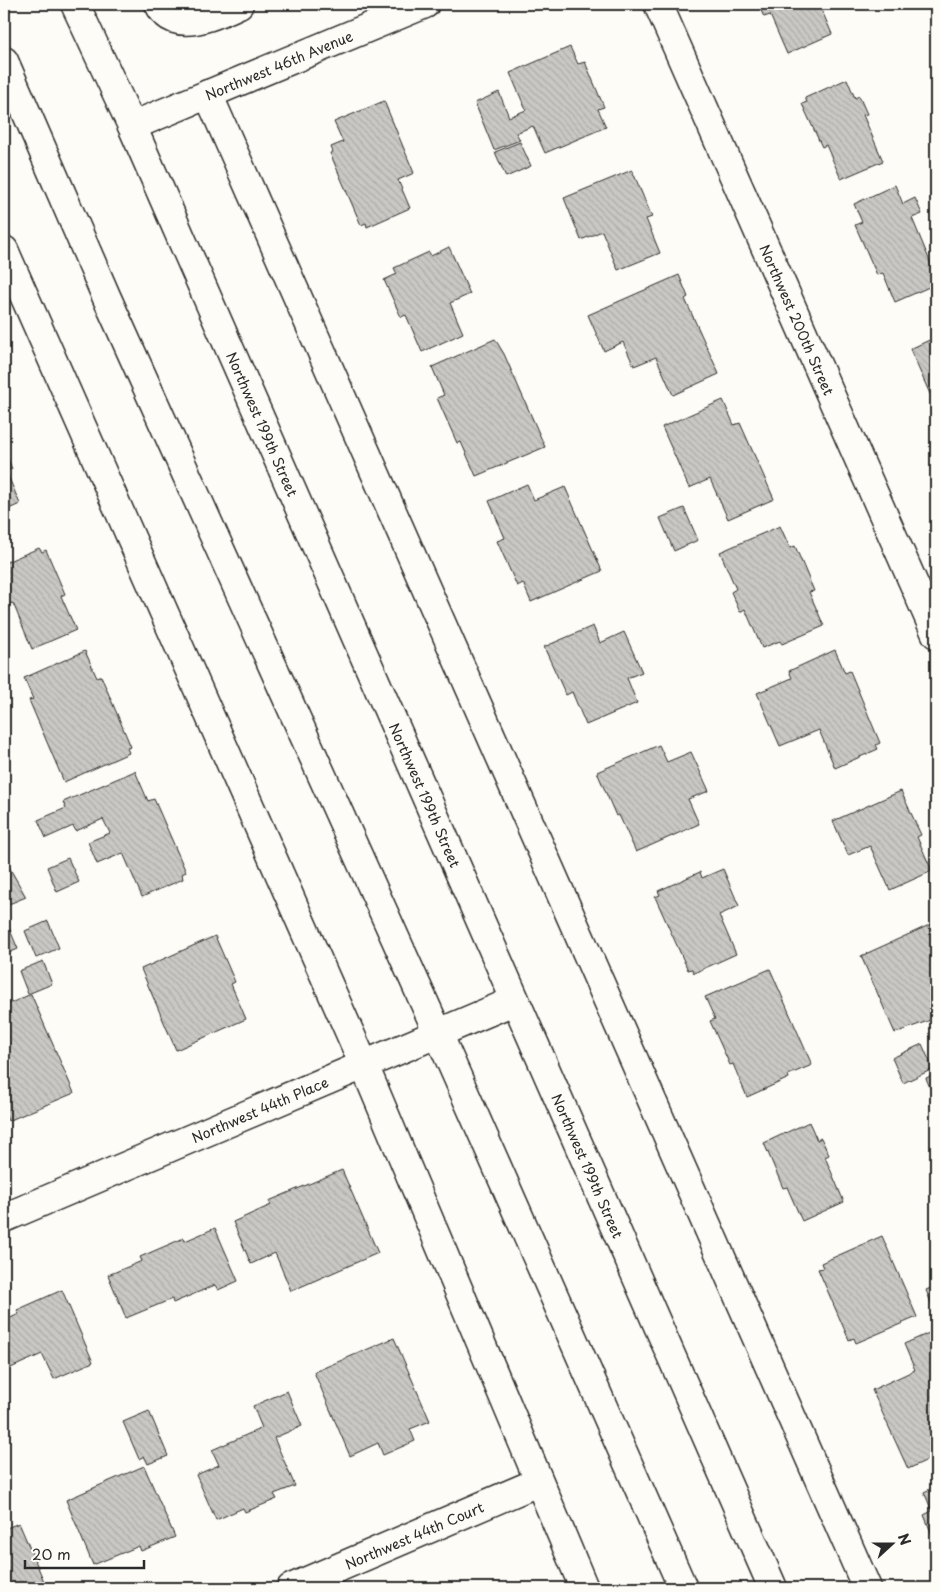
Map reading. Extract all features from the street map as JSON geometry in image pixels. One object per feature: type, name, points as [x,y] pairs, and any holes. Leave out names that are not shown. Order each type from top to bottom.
[{"type":"street","name":"Northwest 199th Street","points":[[75,4],[132,126],[773,1588]]},
{"type":"street","points":[[159,4],[161,10],[177,20],[206,19],[239,4]]},
{"type":"street","name":"Northwest 200th Street","points":[[658,4],[936,634]]},
{"type":"street","name":"Northwest 46th Avenue","points":[[132,126],[411,6]]},
{"type":"street","points":[[4,61],[106,296],[438,1033],[683,1588]]},
{"type":"street","points":[[208,94],[867,1588]]},
{"type":"street","points":[[4,250],[364,1065],[584,1588]]},
{"type":"street","name":"Northwest 44th Place","points":[[4,1218],[514,1001]]},
{"type":"street","name":"Northwest 44th Court","points":[[291,1588],[538,1482]]},
{"type":"building","points":[[758,4],[819,4],[832,34],[787,54],[770,15],[764,17]]},
{"type":"building","points":[[570,47],[578,64],[585,62],[604,107],[598,109],[606,127],[545,153],[533,126],[516,133],[520,140],[494,150],[475,103],[499,92],[509,117],[526,110],[510,73]]},
{"type":"building","points":[[847,79],[855,98],[859,96],[867,114],[863,115],[883,161],[841,179],[826,145],[822,147],[802,104],[807,102],[805,98]]},
{"type":"building","points":[[384,101],[414,173],[398,180],[410,208],[367,227],[366,223],[361,225],[330,153],[333,152],[331,147],[343,142],[334,122]]},
{"type":"building","points":[[520,142],[531,166],[506,177],[495,152]]},
{"type":"building","points":[[632,170],[652,217],[646,219],[660,253],[618,270],[602,231],[581,240],[564,198]]},
{"type":"building","points":[[895,185],[903,204],[915,198],[922,214],[912,218],[936,276],[936,284],[895,302],[883,273],[877,275],[855,225],[862,222],[854,204]]},
{"type":"building","points":[[449,247],[470,294],[450,303],[463,333],[422,352],[406,315],[401,317],[384,280],[397,274],[394,268],[429,252],[431,256]]},
{"type":"building","points":[[679,275],[688,297],[685,299],[719,374],[673,395],[656,357],[634,366],[623,342],[604,351],[588,315]]},
{"type":"building","points":[[936,337],[936,397],[934,392],[930,394],[910,349]]},
{"type":"building","points":[[495,339],[504,354],[545,447],[476,476],[461,442],[457,443],[437,398],[444,395],[432,367]]},
{"type":"building","points":[[723,400],[734,425],[740,423],[774,499],[728,519],[710,479],[689,488],[662,427]]},
{"type":"building","points":[[4,449],[12,469],[6,471],[20,504],[4,511]]},
{"type":"building","points":[[527,484],[534,500],[565,487],[602,571],[531,602],[523,583],[517,586],[497,541],[505,538],[489,501]]},
{"type":"building","points":[[684,508],[698,540],[674,551],[660,518]]},
{"type":"building","points":[[780,526],[790,548],[795,546],[814,591],[809,592],[824,626],[782,644],[780,641],[762,648],[745,609],[740,612],[731,592],[736,589],[720,552]]},
{"type":"building","points":[[39,548],[42,552],[46,550],[65,594],[61,596],[76,630],[32,649],[13,603],[8,604],[4,594],[4,585],[6,584],[4,563]]},
{"type":"building","points":[[593,626],[600,643],[624,632],[642,672],[627,678],[637,703],[586,725],[572,692],[566,695],[544,647]]},
{"type":"building","points":[[835,650],[845,673],[850,671],[880,743],[876,745],[878,749],[835,768],[819,730],[780,746],[757,693],[792,678],[789,671]]},
{"type":"building","points":[[85,651],[97,678],[101,676],[131,747],[127,748],[129,753],[64,782],[29,700],[33,699],[24,678]]},
{"type":"building","points":[[659,745],[667,762],[691,752],[709,791],[688,799],[699,824],[636,852],[619,815],[616,816],[597,772]]},
{"type":"building","points":[[135,771],[148,801],[154,799],[186,872],[182,874],[183,879],[142,897],[123,853],[97,864],[88,842],[110,833],[103,819],[76,831],[73,826],[46,838],[38,820],[66,808],[63,802]]},
{"type":"building","points":[[901,791],[921,835],[917,837],[932,871],[890,890],[870,846],[848,855],[833,821]]},
{"type":"building","points":[[4,858],[26,897],[4,906]]},
{"type":"building","points":[[68,858],[79,882],[57,892],[47,867]]},
{"type":"building","points":[[723,869],[739,906],[719,915],[736,954],[694,973],[692,969],[688,970],[655,897],[660,895],[658,891],[700,872],[702,878]]},
{"type":"building","points":[[4,916],[18,949],[4,955]]},
{"type":"building","points":[[48,921],[59,948],[36,958],[25,931]]},
{"type":"building","points":[[936,922],[936,1018],[895,1033],[861,956]]},
{"type":"building","points":[[215,936],[235,982],[231,984],[246,1019],[176,1050],[141,969]]},
{"type":"building","points":[[43,961],[52,984],[28,994],[19,971]]},
{"type":"building","points":[[770,969],[812,1065],[788,1075],[789,1078],[747,1097],[733,1064],[730,1065],[710,1021],[715,1019],[705,997]]},
{"type":"building","points":[[31,994],[74,1093],[8,1121],[4,1112],[4,1006]]},
{"type":"building","points":[[922,1044],[933,1069],[903,1083],[892,1058]]},
{"type":"building","points":[[936,1074],[936,1102],[926,1078]]},
{"type":"building","points":[[809,1122],[817,1140],[821,1138],[829,1155],[825,1157],[844,1202],[802,1221],[787,1187],[783,1188],[764,1143]]},
{"type":"building","points":[[342,1170],[378,1253],[291,1291],[275,1253],[251,1264],[233,1222],[271,1205],[269,1201]]},
{"type":"building","points":[[215,1228],[238,1281],[218,1290],[215,1285],[173,1303],[172,1299],[126,1318],[108,1275],[142,1261],[140,1257],[184,1238],[185,1241]]},
{"type":"building","points":[[882,1236],[917,1317],[856,1343],[854,1338],[849,1340],[818,1269],[823,1268],[821,1263]]},
{"type":"building","points":[[936,1286],[936,1315],[926,1290]]},
{"type":"building","points":[[62,1290],[93,1362],[54,1379],[42,1354],[4,1371],[4,1321],[19,1314],[17,1310]]},
{"type":"building","points":[[936,1330],[936,1456],[908,1469],[872,1390],[915,1370],[904,1344]]},
{"type":"building","points":[[394,1338],[430,1421],[410,1429],[415,1441],[383,1455],[378,1443],[350,1456],[314,1372]]},
{"type":"building","points":[[287,1391],[302,1426],[274,1438],[295,1486],[274,1494],[277,1499],[245,1512],[243,1508],[216,1520],[196,1475],[219,1465],[212,1450],[262,1428],[253,1406]]},
{"type":"building","points":[[149,1411],[168,1456],[148,1464],[144,1456],[139,1459],[123,1422]]},
{"type":"building","points":[[144,1466],[175,1537],[141,1551],[139,1546],[93,1565],[66,1500]]},
{"type":"building","points":[[936,1486],[936,1544],[924,1515],[932,1511],[924,1492]]},
{"type":"building","points":[[19,1523],[46,1586],[41,1588],[4,1588],[4,1529]]}]
